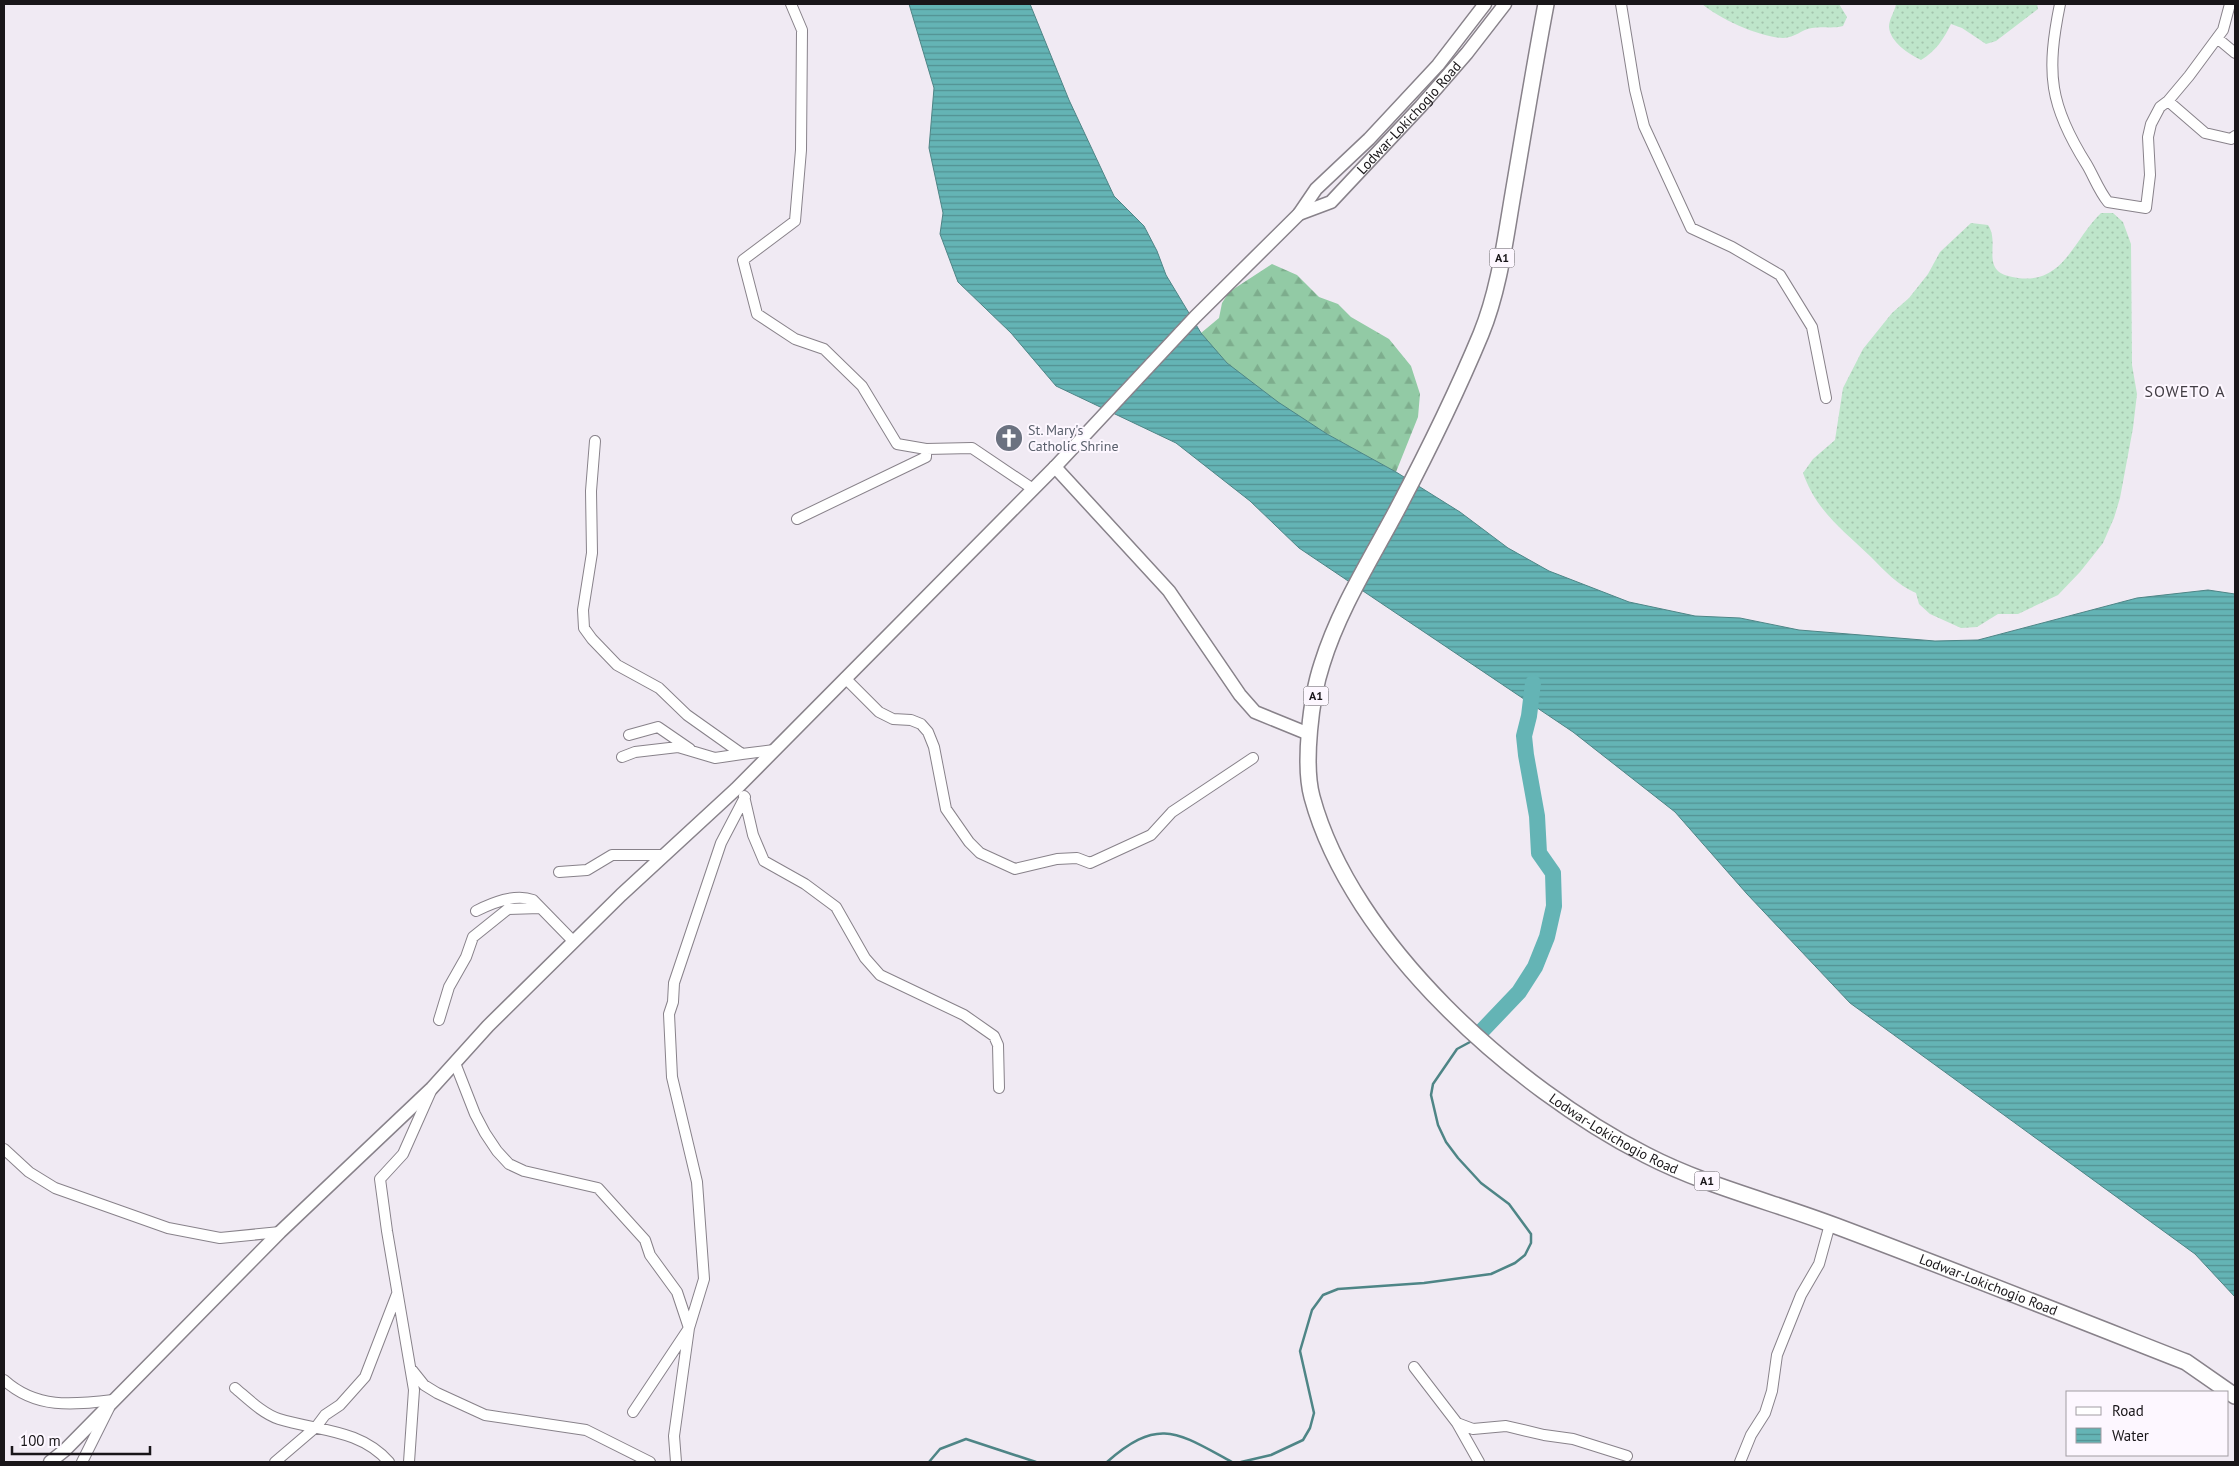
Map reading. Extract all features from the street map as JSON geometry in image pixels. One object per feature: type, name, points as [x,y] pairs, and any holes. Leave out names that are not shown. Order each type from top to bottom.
[{"type":"highway","name":"A1","points":[[1309,734],[1321,666],[1347,603],[1431,446],[1483,328],[1502,263],[1546,4]]},
{"type":"highway","name":"Lodwar-Lokichogio Road","points":[[1309,734],[1311,794],[1333,852],[1353,889],[1402,960],[1430,992],[1483,1043],[1582,1117],[1649,1157],[1681,1172],[1830,1224],[2186,1362],[2228,1391]]},
{"type":"main road","name":"Lodwar-Lokichogio Road","points":[[1055,467],[1195,317],[1300,214],[1316,188],[1369,139],[1438,65],[1485,4]]},
{"type":"main road","name":"Lodwar-Lokichogio Road","points":[[1300,214],[1331,202],[1421,106],[1467,53],[1505,4]]},
{"type":"main road","points":[[50,1462],[65,1450],[280,1232],[432,1088],[488,1026],[574,942],[664,855],[741,793],[774,750],[1055,467],[1169,591],[1240,695],[1255,712],[1309,734]]},
{"type":"street","points":[[791,4],[802,30],[801,150],[795,221],[743,260],[757,314],[795,339],[824,349],[862,386],[897,444],[926,449],[972,448],[1033,489]]},
{"type":"street","points":[[1621,4],[1635,90],[1644,126],[1691,228],[1732,247],[1780,275],[1812,327],[1826,398]]},
{"type":"street","points":[[2060,4],[2054,37],[2051,72],[2060,115],[2069,137],[2108,202],[2146,208],[2150,175],[2148,136],[2157,110],[2168,101],[2223,30],[2230,4]]},
{"type":"street","points":[[2217,38],[2235,53]]},
{"type":"street","points":[[2168,101],[2205,132],[2231,139],[2235,136]]},
{"type":"street","points":[[595,441],[591,491],[592,553],[582,610],[584,628],[617,665],[659,688],[687,716],[742,754]]},
{"type":"street","points":[[797,519],[926,457],[926,449]]},
{"type":"street","points":[[845,678],[879,712],[893,719],[911,720],[921,724],[928,732],[934,747],[946,809],[969,842],[980,853],[1015,869],[1057,859],[1077,858],[1090,863],[1098,858],[1124,849],[1151,835],[1172,812],[1253,758]]},
{"type":"street","points":[[629,735],[658,727],[690,750]]},
{"type":"street","points":[[622,757],[635,752],[656,748],[678,747],[715,758],[774,750]]},
{"type":"street","points":[[741,793],[753,835],[764,861],[805,884],[836,907],[865,958],[880,975],[964,1015],[994,1036],[998,1045],[999,1088]]},
{"type":"street","points":[[676,1462],[674,1436],[689,1328],[704,1279],[697,1182],[672,1077],[669,1014],[674,1002],[674,983],[721,842],[741,793]]},
{"type":"street","points":[[559,872],[587,870],[612,855],[664,855]]},
{"type":"street","points":[[476,911],[492,903],[519,897],[533,900],[574,942]]},
{"type":"street","points":[[439,1020],[449,987],[466,958],[473,937],[508,909],[540,908]]},
{"type":"street","points":[[455,1063],[484,1134],[497,1151],[509,1164],[524,1171],[598,1188],[644,1240],[650,1255],[677,1292],[689,1328]]},
{"type":"street","points":[[409,1462],[414,1398],[380,1179],[402,1154],[432,1088]]},
{"type":"street","points":[[4,1149],[29,1172],[56,1188],[168,1228],[220,1238],[280,1232]]},
{"type":"street","points":[[1740,1462],[1751,1435],[1765,1413],[1772,1391],[1777,1355],[1801,1295],[1819,1264],[1830,1224]]},
{"type":"street","points":[[275,1462],[316,1427],[325,1414],[340,1405],[366,1377],[398,1293]]},
{"type":"street","points":[[633,1412],[689,1328]]},
{"type":"street","points":[[1414,1368],[1457,1423],[1479,1462]]},
{"type":"street","points":[[411,1370],[424,1385],[436,1393],[485,1415],[586,1430],[650,1462]]},
{"type":"street","points":[[4,1380],[16,1391],[43,1402],[82,1404],[113,1400]]},
{"type":"street","points":[[235,1388],[277,1419],[353,1436],[380,1452],[389,1462]]},
{"type":"street","points":[[82,1462],[113,1400]]},
{"type":"street","points":[[1457,1423],[1474,1429],[1506,1426],[1544,1435],[1573,1439],[1627,1456]]},
{"type":"green space","points":[[1702,4],[1839,4],[1847,17],[1843,26],[1816,27],[1791,37],[1783,38],[1773,37],[1740,26],[1719,16]]},
{"type":"green space","points":[[1896,4],[2037,4],[2038,9],[1996,41],[1986,44],[1962,28],[1951,24],[1939,45],[1921,60],[1901,47],[1890,32],[1889,24]]},
{"type":"green space","points":[[2101,213],[2113,213],[2123,222],[2131,244],[2132,365],[2137,394],[2133,428],[2120,498],[2114,518],[2103,543],[2080,572],[2058,595],[2018,614],[1998,614],[1977,627],[1961,628],[1930,614],[1919,604],[1916,593],[1892,577],[1841,529],[1823,510],[1803,473],[1813,459],[1835,440],[1843,388],[1863,349],[1892,313],[1909,298],[1928,274],[1940,252],[1971,223],[1988,225],[1992,237],[1994,265],[1999,272],[2015,278],[2034,278],[2046,274],[2057,267]]},
{"type":"green space","points":[[1272,264],[1297,275],[1319,297],[1338,304],[1351,317],[1389,339],[1411,366],[1420,394],[1418,417],[1396,472],[1308,423],[1264,394],[1223,359],[1201,333],[1219,318],[1222,303],[1229,292]]},
{"type":"water","points":[[909,4],[1030,4],[1069,100],[1114,196],[1144,226],[1157,251],[1166,275],[1201,333],[1227,363],[1278,402],[1327,434],[1396,472],[1460,512],[1508,548],[1549,571],[1629,602],[1695,616],[1740,618],[1799,630],[1935,641],[1978,640],[2137,598],[2208,590],[2235,594],[2235,1297],[2195,1254],[1850,1003],[1747,894],[1675,812],[1573,732],[1299,548],[1250,501],[1176,443],[1056,386],[1011,333],[958,282],[940,234],[943,213],[929,148],[934,88]]},
{"type":"waterway","points":[[1478,1035],[1519,992],[1535,967],[1547,937],[1554,906],[1553,873],[1539,853],[1537,816],[1524,736],[1529,716],[1533,683]]},
{"type":"waterway","points":[[1241,1462],[1271,1455],[1303,1440],[1310,1428],[1314,1413],[1300,1351],[1312,1310],[1323,1295],[1338,1289],[1424,1283],[1491,1274],[1515,1263],[1525,1255],[1531,1243],[1531,1234],[1509,1204],[1481,1183],[1458,1158],[1446,1142],[1438,1125],[1431,1095],[1433,1084],[1457,1049],[1470,1042]]},
{"type":"waterway","points":[[1107,1462],[1125,1448],[1155,1434],[1169,1434],[1182,1437],[1232,1462]]},
{"type":"waterway","points":[[929,1462],[940,1449],[966,1439],[1036,1462]]},
{"type":"place","name":"St. Mary's Catholic Shrine","points":[[1009,438]]},
{"type":"district","name":"SOWETO A","points":[[2185,391]]}]
